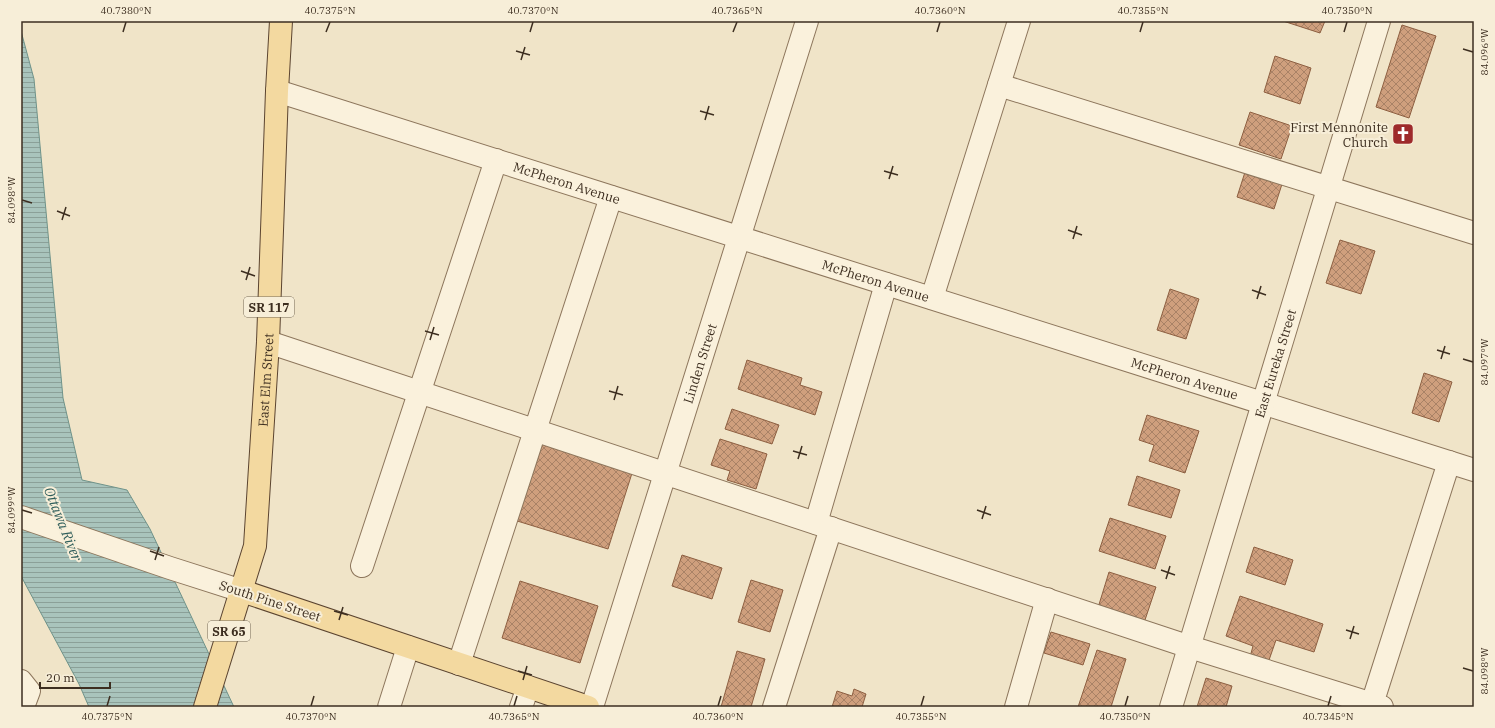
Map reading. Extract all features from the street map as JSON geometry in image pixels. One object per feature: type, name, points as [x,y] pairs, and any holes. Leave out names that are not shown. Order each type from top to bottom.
[{"type":"main road","name":"East Elm Street","points":[[205,707],[242,591],[254,546],[268,342],[281,21]]},
{"type":"main road","name":"South Pine Street","points":[[242,591],[588,707]]},
{"type":"street","name":"Linden Street","points":[[592,707],[807,21]]},
{"type":"street","points":[[932,298],[1019,21]]},
{"type":"street","name":"East Eureka Street","points":[[1171,707],[1379,21]]},
{"type":"street","points":[[999,85],[1474,233]]},
{"type":"street","name":"McPheron Avenue","points":[[277,91],[1474,470]]},
{"type":"street","points":[[362,566],[496,160]]},
{"type":"street","points":[[459,664],[612,196]]},
{"type":"street","points":[[774,707],[824,525],[886,284]]},
{"type":"street","points":[[268,342],[420,391],[1190,647],[1377,706],[1449,462]]},
{"type":"street","name":"South Pine Street","points":[[21,517],[242,591]]},
{"type":"street","points":[[1016,707],[1047,599]]},
{"type":"street","points":[[389,707],[408,647]]},
{"type":"street","points":[[21,681],[29,691],[23,707]]},
{"type":"street","points":[[520,707],[528,687]]},
{"type":"water","name":"Ottawa River","points":[[21,31],[34,79],[63,398],[82,480],[127,490],[150,529],[234,707],[89,707],[79,684],[21,576]]},
{"type":"building","points":[[1283,21],[1325,21],[1320,33]]},
{"type":"building","points":[[1402,25],[1436,36],[1409,118],[1376,107]]},
{"type":"building","points":[[1275,56],[1311,68],[1300,104],[1264,92]]},
{"type":"building","points":[[1250,112],[1292,126],[1281,159],[1239,145]]},
{"type":"building","points":[[1246,169],[1283,181],[1274,209],[1237,197]]},
{"type":"building","points":[[1340,240],[1375,251],[1361,294],[1326,283]]},
{"type":"building","points":[[1170,289],[1199,299],[1186,339],[1157,330]]},
{"type":"building","points":[[747,360],[802,378],[800,385],[822,392],[815,415],[738,389]]},
{"type":"building","points":[[1424,373],[1452,382],[1439,422],[1412,413]]},
{"type":"building","points":[[732,409],[779,425],[772,444],[725,429]]},
{"type":"building","points":[[1147,415],[1199,431],[1185,473],[1149,461],[1154,445],[1139,440]]},
{"type":"building","points":[[720,439],[767,454],[756,489],[727,480],[730,471],[711,465]]},
{"type":"building","points":[[539,441],[633,470],[608,549],[514,520]]},
{"type":"building","points":[[1137,476],[1180,490],[1171,518],[1128,505]]},
{"type":"building","points":[[1110,518],[1166,536],[1155,569],[1099,551]]},
{"type":"building","points":[[1254,547],[1293,560],[1285,585],[1246,572]]},
{"type":"building","points":[[682,555],[722,568],[712,599],[672,586]]},
{"type":"building","points":[[1109,572],[1156,587],[1143,626],[1097,611]]},
{"type":"building","points":[[751,580],[783,590],[770,632],[738,622]]},
{"type":"building","points":[[520,581],[598,606],[580,663],[502,638]]},
{"type":"building","points":[[1240,596],[1323,624],[1314,652],[1276,640],[1268,663],[1250,657],[1253,646],[1226,636]]},
{"type":"building","points":[[1051,632],[1090,644],[1083,665],[1044,653]]},
{"type":"building","points":[[1097,650],[1126,659],[1111,707],[1078,707]]},
{"type":"building","points":[[737,651],[765,659],[751,707],[721,707]]},
{"type":"building","points":[[1206,678],[1232,686],[1226,707],[1197,707]]},
{"type":"building","points":[[854,689],[866,694],[862,707],[832,707],[837,691],[852,696]]},
{"type":"place","name":"First Mennonite Church","points":[[1403,134]]}]
